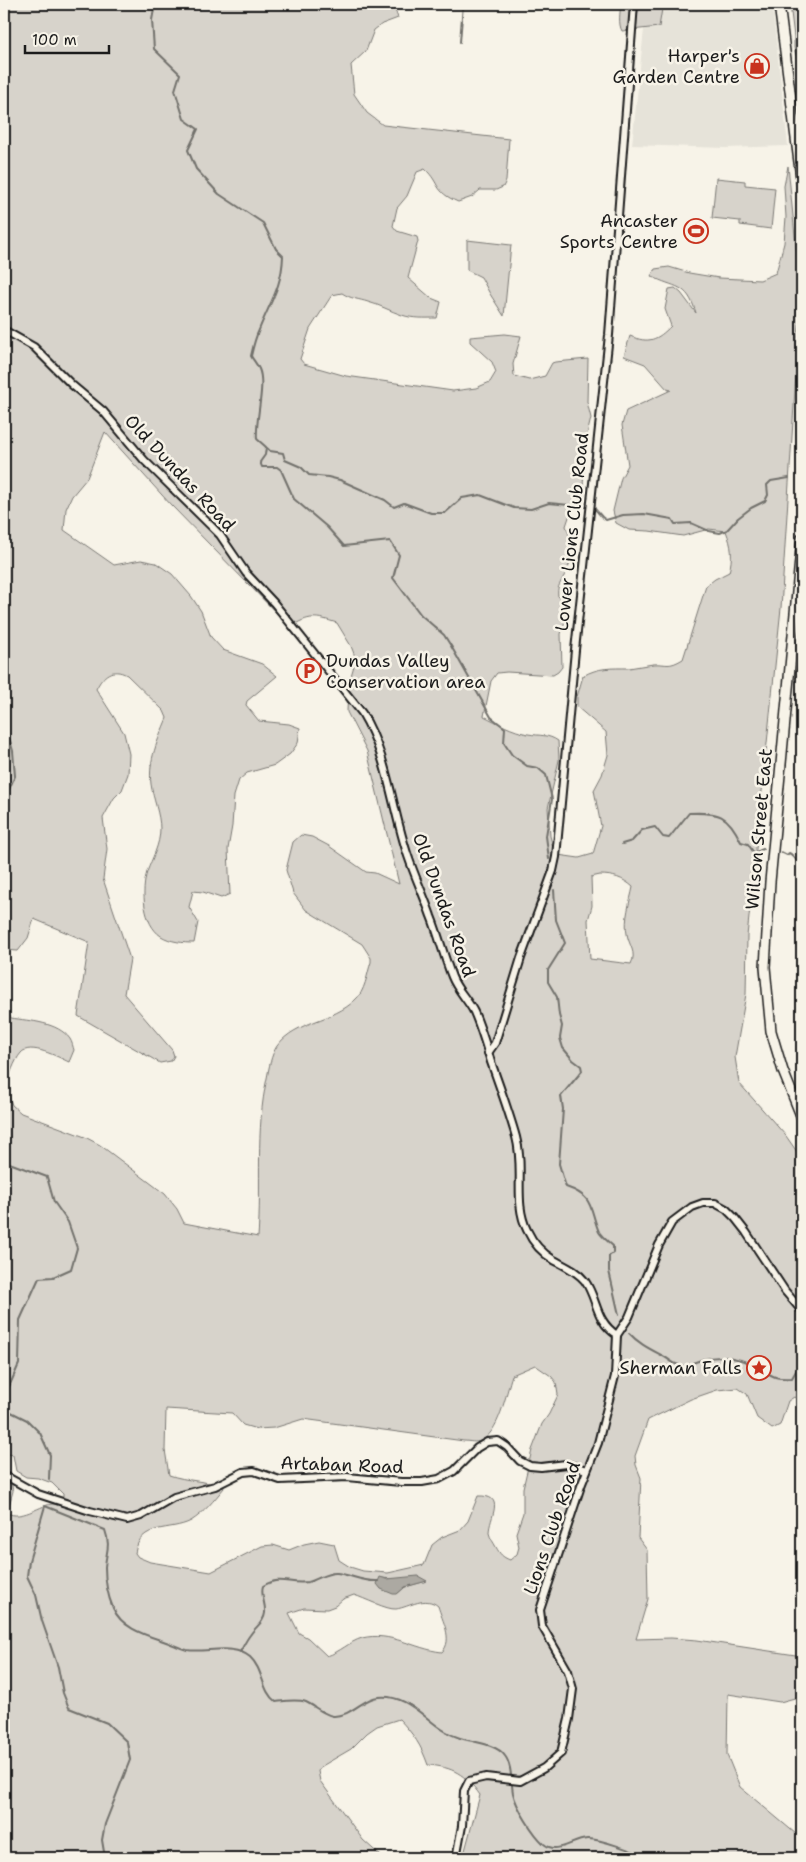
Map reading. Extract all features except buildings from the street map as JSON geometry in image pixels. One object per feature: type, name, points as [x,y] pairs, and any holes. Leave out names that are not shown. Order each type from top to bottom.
[{"type":"main road","points":[[779,4],[802,186]]},
{"type":"main road","name":"Wilson Street East","points":[[802,538],[770,882],[765,967],[771,1032],[783,1071],[802,1118]]},
{"type":"street","name":"Lower Lions Club Road","points":[[488,1053],[495,1043],[521,958],[553,871],[556,857],[577,631],[609,335],[634,4]]},
{"type":"street","name":"Old Dundas Road","points":[[4,330],[34,347],[72,385],[103,411],[144,460],[220,535],[246,574],[274,603],[362,713],[379,747],[408,856],[452,978],[461,995],[473,1011],[511,1121],[520,1152],[520,1210],[527,1232],[544,1253],[583,1278],[588,1285],[600,1317],[609,1330],[621,1330]]},
{"type":"street","points":[[621,1330],[659,1245],[672,1222],[692,1207],[703,1203],[715,1203],[726,1209],[735,1218],[751,1239],[785,1292],[802,1311]]},
{"type":"street","name":"Lions Club Road","points":[[456,1858],[462,1826],[464,1791],[469,1781],[486,1778],[520,1781],[544,1768],[561,1753],[569,1719],[573,1689],[568,1671],[542,1626],[540,1610],[587,1470],[598,1443],[615,1376],[621,1330]]},
{"type":"street","name":"Artaban Road","points":[[4,1475],[38,1494],[90,1511],[127,1520],[141,1516],[174,1496],[215,1486],[243,1472],[254,1471],[280,1480],[347,1477],[374,1481],[415,1482],[439,1479],[454,1471],[477,1448],[488,1442],[498,1441],[507,1447],[520,1461],[530,1466],[542,1468],[566,1464],[587,1470]]},
{"type":"shaded area","points":[[4,4],[393,4],[398,18],[382,24],[374,30],[366,51],[351,65],[354,94],[367,113],[383,125],[509,139],[506,181],[503,187],[496,190],[480,190],[472,197],[458,202],[441,191],[425,169],[417,172],[407,196],[397,208],[393,226],[397,231],[417,237],[418,241],[408,278],[431,298],[441,302],[437,318],[406,316],[342,293],[332,295],[310,329],[300,359],[304,364],[346,376],[453,391],[476,388],[490,382],[496,372],[492,362],[470,342],[470,337],[505,334],[521,336],[513,364],[514,376],[529,380],[545,376],[552,363],[588,359],[587,402],[591,418],[585,443],[583,488],[572,508],[566,526],[572,552],[567,571],[559,585],[558,591],[558,596],[569,607],[561,634],[562,667],[553,675],[497,673],[491,681],[484,716],[516,731],[547,736],[558,741],[559,760],[548,808],[550,836],[554,851],[558,855],[579,858],[593,854],[601,826],[594,790],[602,775],[608,755],[606,732],[577,707],[577,697],[583,676],[611,668],[671,664],[683,659],[706,586],[729,572],[731,561],[731,547],[726,531],[709,529],[683,536],[629,530],[616,523],[613,511],[621,478],[628,465],[622,425],[626,411],[671,390],[667,389],[645,364],[624,356],[630,336],[648,340],[661,335],[671,326],[665,309],[669,289],[675,288],[681,293],[696,313],[689,296],[684,291],[651,276],[655,269],[669,267],[689,273],[719,278],[760,280],[776,273],[784,243],[786,217],[784,186],[788,166],[801,296],[781,608],[747,936],[746,994],[735,1057],[739,1083],[786,1136],[802,1159],[802,1402],[794,1397],[788,1401],[780,1425],[772,1429],[757,1418],[747,1394],[738,1388],[717,1390],[691,1399],[648,1420],[635,1456],[641,1478],[638,1538],[647,1550],[648,1599],[636,1639],[671,1638],[697,1640],[802,1656],[802,1696],[780,1702],[728,1694],[727,1755],[740,1787],[802,1839],[802,1858],[463,1858],[480,1795],[458,1773],[428,1765],[416,1740],[399,1719],[377,1726],[351,1749],[322,1766],[318,1771],[320,1781],[363,1840],[383,1858],[4,1858],[4,1478],[11,1481],[13,1491],[7,1513],[13,1515],[24,1514],[51,1504],[60,1504],[63,1502],[63,1494],[52,1483],[38,1478],[26,1477],[16,1471],[13,1455],[4,1453],[4,1007],[11,1018],[43,1023],[65,1033],[70,1039],[74,1050],[69,1062],[37,1050],[25,1050],[21,1053],[5,1086],[12,1105],[21,1113],[85,1137],[100,1145],[165,1194],[177,1209],[184,1223],[258,1237],[261,1118],[263,1098],[273,1053],[285,1037],[294,1031],[336,1013],[355,1000],[363,988],[371,962],[371,958],[362,944],[306,910],[293,893],[286,870],[293,842],[301,835],[312,837],[329,846],[366,872],[375,873],[399,884],[367,751],[347,712],[348,686],[356,659],[351,646],[337,623],[313,618],[303,620],[290,627],[171,505],[105,432],[87,478],[72,496],[66,509],[64,530],[114,565],[141,560],[156,563],[172,574],[191,596],[201,611],[211,637],[223,650],[262,664],[277,676],[247,701],[246,705],[259,721],[289,724],[300,728],[298,743],[290,754],[275,765],[247,773],[239,780],[234,796],[228,849],[230,894],[221,898],[193,891],[189,907],[198,922],[194,943],[173,941],[161,936],[150,924],[144,897],[147,872],[160,835],[159,818],[151,784],[151,767],[154,750],[167,718],[164,711],[127,675],[112,672],[105,676],[96,689],[124,733],[129,754],[128,774],[122,790],[114,798],[103,818],[107,849],[103,879],[130,959],[124,994],[172,1050],[174,1056],[171,1061],[160,1063],[78,1016],[89,942],[34,919],[28,938],[18,951],[4,950]],"holes":[[[600,875],[614,876],[633,887],[626,922],[627,934],[633,952],[631,964],[590,959],[588,920],[592,906],[591,877]],[[535,1365],[551,1376],[556,1382],[558,1395],[542,1424],[532,1450],[523,1488],[523,1513],[516,1533],[519,1547],[517,1554],[510,1560],[500,1553],[489,1533],[494,1503],[492,1499],[478,1496],[468,1521],[460,1530],[442,1537],[432,1545],[424,1565],[388,1573],[363,1571],[350,1567],[339,1560],[334,1544],[319,1541],[289,1550],[273,1545],[262,1546],[211,1572],[150,1562],[138,1557],[135,1553],[138,1543],[143,1536],[149,1532],[191,1521],[205,1510],[224,1488],[216,1484],[169,1475],[165,1450],[166,1409],[232,1413],[243,1425],[257,1429],[274,1428],[303,1419],[477,1442],[487,1437],[497,1422],[512,1375]],[[380,1578],[426,1581],[405,1587],[397,1594]],[[354,1595],[392,1609],[423,1602],[433,1603],[438,1606],[446,1630],[447,1642],[445,1647],[442,1652],[393,1639],[373,1636],[357,1640],[327,1656],[308,1638],[299,1633],[289,1613],[304,1608],[327,1609],[335,1606],[343,1599]]]},
{"type":"shaded area","points":[[621,4],[658,4],[662,9],[659,27],[622,31],[620,21]]},
{"type":"shaded area","points":[[658,4],[772,4],[788,146],[726,148],[632,145],[644,29],[659,27],[662,9]]},
{"type":"shaded area","points":[[790,4],[802,4],[802,59],[797,58],[794,48]]},
{"type":"shaded area","points":[[716,178],[745,181],[745,185],[775,188],[771,229],[740,225],[740,221],[712,218]]},
{"type":"shaded area","points":[[467,240],[511,245],[504,316],[481,277],[467,270]]},
{"type":"shaded area","points":[[418,1576],[427,1581],[405,1587],[397,1594],[381,1589],[377,1584],[380,1577],[387,1579]]},
{"type":"waterway","points":[[155,4],[152,20],[154,49],[180,74],[175,90],[184,119],[198,129],[188,150],[196,169],[219,194],[263,223],[276,249],[283,256],[278,286],[256,336],[251,356],[261,376],[257,439],[266,447],[265,455],[260,462],[262,467],[277,467],[281,470],[294,499],[327,527],[344,546],[390,541],[399,555],[393,578],[421,615],[444,635],[491,717],[505,728],[504,743],[512,755],[527,766],[538,768],[546,775],[552,799],[546,836],[549,859]]},
{"type":"waterway","points":[[460,42],[463,4]]},
{"type":"waterway","points":[[267,448],[270,451],[283,453],[285,460],[301,467],[309,475],[340,480],[385,500],[394,507],[404,503],[431,513],[445,513],[462,498],[480,495],[514,508],[531,509],[549,503],[579,506]]},
{"type":"waterway","points":[[595,509],[606,520],[623,515],[644,514],[672,519],[675,524],[691,523],[709,531],[720,533],[727,530],[751,508],[765,501],[768,495],[767,485],[771,481],[789,478]]},
{"type":"waterway","points":[[4,667],[6,727],[13,751],[15,776],[4,800]]},
{"type":"waterway","points":[[622,844],[632,841],[642,830],[655,827],[663,837],[669,838],[689,813],[708,813],[727,820],[741,842],[748,844],[754,853],[763,849]]},
{"type":"waterway","points":[[781,852],[787,855],[791,854],[802,867]]},
{"type":"waterway","points":[[554,890],[556,920],[565,943],[548,970],[548,982],[557,997],[562,1026],[560,1038],[563,1048],[581,1066],[582,1071],[561,1096],[563,1109],[559,1164],[566,1187],[587,1199],[599,1232],[613,1246],[613,1253],[609,1256],[609,1271],[619,1315]]},
{"type":"waterway","points":[[4,1161],[47,1177],[54,1202],[68,1222],[77,1248],[71,1269],[53,1277],[39,1278],[20,1320],[19,1364],[4,1398]]},
{"type":"waterway","points":[[629,1333],[645,1346],[675,1364],[685,1367],[703,1359],[722,1357],[750,1363],[774,1377],[792,1378],[802,1366]]},
{"type":"waterway","points":[[4,1402],[9,1411],[27,1420],[40,1433],[50,1455],[49,1479]]},
{"type":"waterway","points":[[105,1858],[102,1840],[105,1824],[130,1760],[127,1742],[107,1723],[69,1708],[63,1693],[58,1667],[42,1621],[36,1595],[27,1576],[29,1561],[45,1506],[105,1530],[108,1545],[105,1572],[107,1588],[113,1608],[128,1626],[151,1637],[187,1650],[228,1649],[243,1653],[255,1662],[268,1692],[276,1702],[302,1701],[325,1714],[339,1716],[346,1714],[372,1698],[390,1697],[401,1700],[449,1733],[460,1738],[491,1746],[505,1756],[509,1764],[513,1793],[521,1813],[544,1844],[549,1847],[559,1848],[581,1840],[593,1839],[618,1846],[648,1858]]},
{"type":"waterway","points":[[240,1652],[264,1616],[263,1586],[275,1581],[308,1582],[333,1573],[378,1581]]},
{"type":"waterway","points":[[768,1858],[773,1854],[779,1855]]},
{"type":"place","name":"Harper's Garden Centre","points":[[757,66]]},
{"type":"place","name":"Ancaster Sports Centre","points":[[696,231]]},
{"type":"place","name":"Dundas Valley Conservation area","points":[[309,671]]},
{"type":"place","name":"Sherman Falls","points":[[759,1368]]}]
